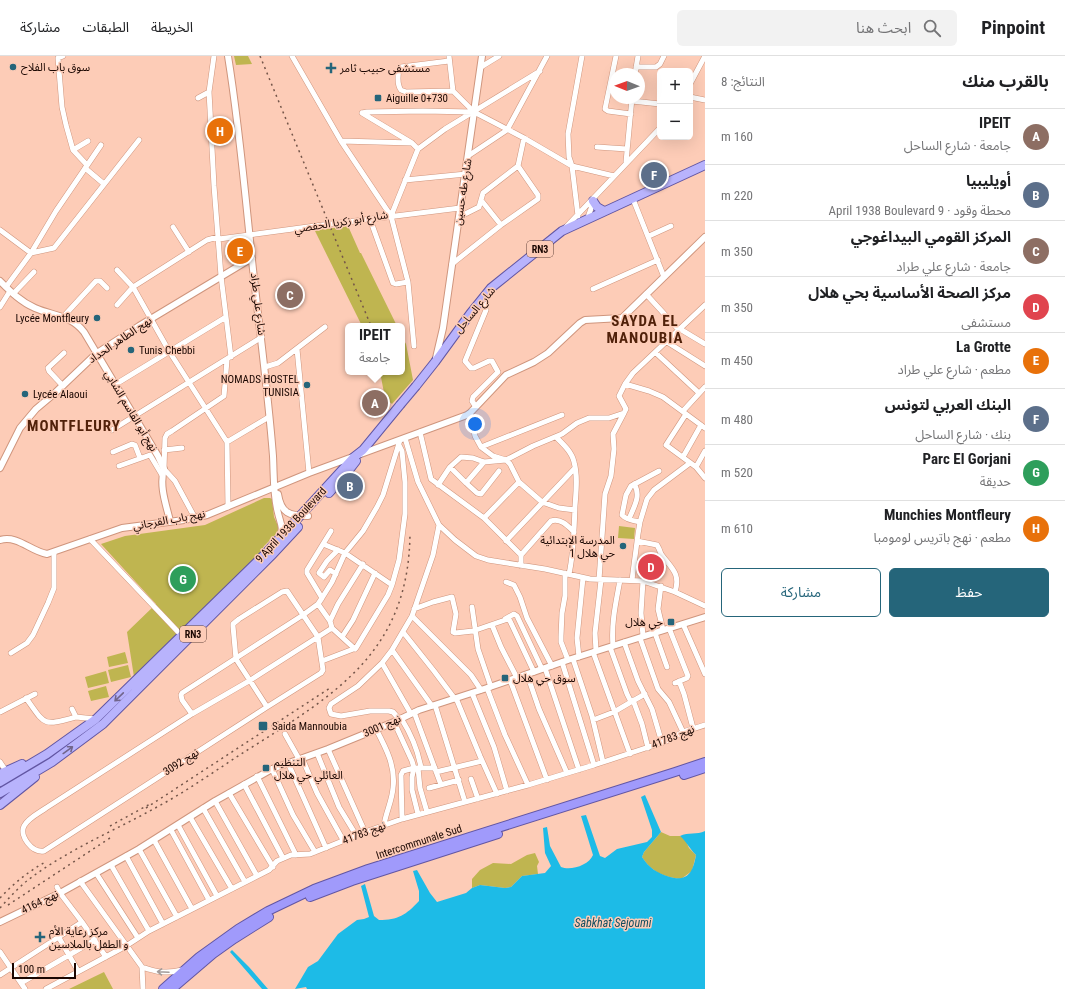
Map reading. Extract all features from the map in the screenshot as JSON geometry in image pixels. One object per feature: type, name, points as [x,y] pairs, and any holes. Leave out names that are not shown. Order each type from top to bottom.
[{"type":"highway","name":"Intercommunale Sud","points":[[163,989],[199,957],[238,929],[290,900],[328,883],[705,762]]},
{"type":"highway","name":"Intercommunale Sud","points":[[172,989],[201,964],[234,939],[273,915],[316,894],[385,870],[705,768]]},
{"type":"main road","name":"شارع الساحل","points":[[359,454],[416,386],[491,288],[562,231],[705,164]]},
{"type":"main road","points":[[594,199],[597,207],[604,211]]},
{"type":"main road","name":"9 April 1938 Boulevard","points":[[0,793],[52,762],[103,724],[271,556],[342,469],[359,454]]},
{"type":"main road","name":"9 April 1938 Boulevard","points":[[0,782],[47,754],[96,719],[304,516]]},
{"type":"main road","points":[[3,772],[47,754]]},
{"type":"main road","points":[[0,805],[52,762]]},
{"type":"street","points":[[163,472],[164,450],[167,434],[222,398],[225,394],[229,359],[221,276],[209,92],[214,56]]},
{"type":"street","name":"شارع علي طراد","points":[[228,56],[238,126],[262,337],[275,484],[275,503],[282,528],[278,540]]},
{"type":"street","points":[[292,56],[341,141],[391,216],[408,282],[414,346]]},
{"type":"street","name":"شارع طه حسين","points":[[443,328],[482,56]]},
{"type":"street","points":[[481,67],[499,56]]},
{"type":"street","points":[[468,156],[508,130],[547,56]]},
{"type":"street","points":[[578,216],[572,166],[569,157],[568,134],[582,56]]},
{"type":"street","points":[[616,56],[605,109],[608,111],[631,114]]},
{"type":"street","points":[[638,56],[636,67],[656,68],[664,56]]},
{"type":"street","points":[[693,78],[705,56]]},
{"type":"street","points":[[61,57],[62,107],[73,150],[104,184]]},
{"type":"street","points":[[453,91],[406,92],[399,88],[399,70],[401,67],[449,58],[453,91],[474,112],[524,138],[572,166],[614,176]]},
{"type":"street","points":[[474,112],[423,111],[362,113],[412,143],[418,149],[445,129],[474,112],[540,71]]},
{"type":"street","points":[[198,98],[209,92]]},
{"type":"street","points":[[693,98],[705,100]]},
{"type":"street","points":[[645,102],[657,104]]},
{"type":"street","points":[[626,162],[632,104]]},
{"type":"street","points":[[562,231],[578,216],[626,162],[657,131]]},
{"type":"street","points":[[459,217],[478,207],[483,193],[518,166],[524,138]]},
{"type":"street","points":[[0,230],[31,253],[52,249],[139,140]]},
{"type":"street","points":[[73,150],[88,141]]},
{"type":"street","points":[[341,141],[412,143]]},
{"type":"street","points":[[0,307],[56,211],[101,145]]},
{"type":"street","points":[[597,147],[627,149]]},
{"type":"street","name":"شارع أبو زكريا الحفصي","points":[[117,305],[133,286],[208,240],[391,216],[418,149]]},
{"type":"street","points":[[452,264],[501,225],[539,198],[518,166]]},
{"type":"street","points":[[405,180],[466,174]]},
{"type":"street","points":[[587,220],[594,199]]},
{"type":"street","points":[[633,199],[649,236],[664,277]]},
{"type":"street","points":[[481,200],[501,225]]},
{"type":"street","points":[[391,216],[460,208]]},
{"type":"street","points":[[370,219],[393,283],[408,282]]},
{"type":"street","points":[[649,236],[671,226]]},
{"type":"street","points":[[173,227],[188,252]]},
{"type":"street","points":[[359,454],[401,441],[420,432],[470,414],[506,375],[534,362],[548,353],[580,322],[585,320],[620,319],[705,237]]},
{"type":"street","name":"نهج الطاهر الحداد","points":[[0,468],[20,428],[36,409],[63,386],[97,353],[252,258]]},
{"type":"street","points":[[593,289],[658,260]]},
{"type":"street","points":[[117,270],[133,286],[169,351],[227,442],[228,507]]},
{"type":"street","points":[[10,290],[34,272]]},
{"type":"street","points":[[63,317],[96,280],[100,281],[107,288]]},
{"type":"street","name":"نهج أبو القاسم الشابي","points":[[0,282],[35,308],[71,320],[80,327],[116,384],[163,472],[163,493],[170,521]]},
{"type":"street","points":[[646,294],[679,329],[705,344]]},
{"type":"street","points":[[476,407],[472,401],[473,397],[498,372],[492,361],[472,368],[465,360],[486,310],[486,306],[481,300]]},
{"type":"street","points":[[630,754],[594,652],[605,499],[606,490],[611,476],[614,450],[613,434],[626,409],[619,396],[633,373],[656,353],[705,305]]},
{"type":"street","points":[[116,384],[226,317]]},
{"type":"street","points":[[265,367],[278,363],[325,327]]},
{"type":"street","points":[[443,328],[446,346]]},
{"type":"street","points":[[435,362],[443,328]]},
{"type":"street","points":[[112,430],[229,359],[262,337]]},
{"type":"street","points":[[667,342],[705,366]]},
{"type":"street","points":[[297,349],[309,473]]},
{"type":"street","points":[[63,386],[48,368],[64,353]]},
{"type":"street","points":[[656,353],[699,393]]},
{"type":"street","points":[[625,384],[663,397],[703,426],[683,457]]},
{"type":"street","points":[[705,387],[685,412],[666,444],[667,447],[696,467],[705,478]]},
{"type":"street","points":[[438,485],[450,467],[463,457],[473,458],[484,462],[506,460],[533,446],[556,437],[589,418],[609,418],[624,413]]},
{"type":"street","points":[[470,414],[475,436],[481,447],[493,456],[506,460],[510,464],[519,482],[542,502],[556,507],[575,510]]},
{"type":"street","points":[[481,447],[562,415]]},
{"type":"street","points":[[227,442],[269,417]]},
{"type":"street","points":[[420,432],[429,475],[433,481],[484,518],[521,555]]},
{"type":"street","points":[[556,437],[571,454],[575,468],[574,532],[567,574],[560,636],[561,642],[570,660],[593,720],[603,762]]},
{"type":"street","points":[[401,441],[418,482],[439,526],[476,556],[488,560],[545,569],[583,578],[600,580],[643,580],[661,586],[705,606]]},
{"type":"street","points":[[332,628],[249,681],[192,714],[182,700],[182,693],[303,616],[318,604],[328,590],[345,553],[363,531],[377,507],[383,495],[401,441]]},
{"type":"street","points":[[267,707],[236,659],[232,631],[233,624],[284,591],[288,593],[318,637],[322,661],[355,649],[388,595],[399,560],[405,514],[405,482],[401,441]]},
{"type":"street","points":[[113,452],[132,444],[135,445],[140,458]]},
{"type":"street","points":[[164,450],[182,448]]},
{"type":"street","points":[[696,467],[705,451]]},
{"type":"street","points":[[118,466],[148,455],[152,456],[163,472],[175,481],[195,518]]},
{"type":"street","points":[[466,483],[484,462]]},
{"type":"street","points":[[632,580],[640,522],[647,499],[654,490],[690,463]]},
{"type":"street","points":[[450,467],[477,493],[481,494],[499,471]]},
{"type":"street","points":[[506,541],[575,468]]},
{"type":"street","name":"نهج باب القرجاني","points":[[0,540],[11,538],[43,553],[54,552],[122,528],[195,518],[228,507],[275,484],[309,473],[342,469]]},
{"type":"street","points":[[640,522],[622,515],[629,489],[634,484],[659,470]]},
{"type":"street","points":[[484,518],[519,482]]},
{"type":"street","name":"شارع علي طراد","points":[[275,484],[282,508],[288,514],[304,516]]},
{"type":"street","points":[[629,519],[638,497],[637,488],[634,484]]},
{"type":"street","points":[[638,497],[647,499]]},
{"type":"street","points":[[521,566],[521,555],[553,520],[564,523],[574,532]]},
{"type":"street","points":[[427,812],[420,788],[418,753],[413,739],[393,712],[370,711],[340,716],[331,714],[328,710],[331,704],[358,686],[382,663],[403,632],[412,616],[433,555],[439,526]]},
{"type":"street","points":[[322,598],[307,573],[307,570],[331,531]]},
{"type":"street","points":[[90,539],[182,636]]},
{"type":"street","points":[[637,541],[657,545],[660,552],[675,573],[677,580],[675,592]]},
{"type":"street","points":[[323,544],[345,553],[392,585]]},
{"type":"street","points":[[336,574],[330,570],[324,577],[319,573],[327,561],[338,550]]},
{"type":"street","points":[[10,653],[27,642],[33,635],[48,603],[54,588],[54,552]]},
{"type":"street","points":[[330,621],[338,604],[363,564]]},
{"type":"street","points":[[342,637],[353,620],[375,573]]},
{"type":"street","points":[[583,578],[576,638],[570,660],[594,765]]},
{"type":"street","points":[[620,580],[614,611],[612,646],[627,694],[632,701],[642,724],[648,748]]},
{"type":"street","points":[[643,580],[641,637],[658,689],[669,702],[683,732]]},
{"type":"street","points":[[506,582],[514,585],[527,618],[552,666]]},
{"type":"street","points":[[661,586],[658,609],[688,676],[687,678],[677,682],[684,694],[693,728]]},
{"type":"street","points":[[414,609],[452,597],[456,614],[454,633],[476,630],[492,625],[514,614],[517,616],[544,668],[579,770]]},
{"type":"street","points":[[318,604],[330,621],[332,628],[355,649]]},
{"type":"street","points":[[472,607],[478,649],[486,688],[505,735],[528,785]]},
{"type":"street","points":[[412,616],[486,688]]},
{"type":"street","name":"نهج 3001","points":[[80,881],[139,849],[203,808],[257,776],[272,769],[318,753],[412,713],[455,698],[624,642],[705,618]]},
{"type":"street","points":[[505,619],[510,621],[534,672]]},
{"type":"street","points":[[683,624],[705,674]]},
{"type":"street","points":[[492,625],[517,678]]},
{"type":"street","points":[[403,632],[455,698],[497,794]]},
{"type":"street","points":[[655,633],[667,667]]},
{"type":"street","points":[[624,642],[638,682],[652,708],[662,743]]},
{"type":"street","points":[[392,650],[433,706],[455,768],[465,802]]},
{"type":"street","name":"نهج 3092","points":[[192,714],[46,808],[26,824],[23,831],[27,841],[34,850],[44,852],[267,707],[319,675],[323,672],[322,661]]},
{"type":"street","points":[[382,663],[412,713],[441,785]]},
{"type":"street","points":[[527,674],[539,709],[568,774]]},
{"type":"street","points":[[510,680],[547,780]]},
{"type":"street","points":[[472,693],[494,747],[507,791]]},
{"type":"street","points":[[0,712],[35,694]]},
{"type":"street","points":[[593,720],[614,712],[645,694]]},
{"type":"street","points":[[26,698],[41,719],[46,722],[55,722],[76,717],[96,719]]},
{"type":"street","points":[[72,709],[76,717]]},
{"type":"street","points":[[398,720],[410,754],[418,768]]},
{"type":"street","name":"نهج 41783","points":[[46,989],[126,946],[150,930],[257,876],[273,867],[277,861],[283,858],[291,855],[306,855],[315,852],[402,818],[568,774],[662,743],[683,732],[705,725]]},
{"type":"street","points":[[376,729],[389,755],[394,775],[393,789],[384,825]]},
{"type":"street","points":[[285,734],[301,758],[317,792],[343,840]]},
{"type":"street","points":[[328,749],[365,832]]},
{"type":"street","points":[[318,753],[339,807],[356,835]]},
{"type":"street","points":[[402,818],[402,772],[405,770],[418,768],[435,770],[455,768],[482,761]]},
{"type":"street","points":[[0,762],[3,772]]},
{"type":"street","points":[[288,763],[326,848]]},
{"type":"street","points":[[418,768],[412,777],[412,790],[418,814]]},
{"type":"street","points":[[272,769],[293,815],[315,852]]},
{"type":"street","points":[[257,776],[296,855]]},
{"type":"street","points":[[471,779],[478,799]]},
{"type":"street","points":[[429,788],[458,780]]},
{"type":"street","points":[[244,784],[283,858]]},
{"type":"street","points":[[229,793],[273,867]]},
{"type":"street","points":[[215,801],[257,876]]},
{"type":"street","points":[[203,808],[245,882]]},
{"type":"street","points":[[190,817],[232,889]]},
{"type":"street","points":[[178,825],[217,896]]},
{"type":"street","points":[[170,830],[209,900]]},
{"type":"street","points":[[154,840],[192,909]]},
{"type":"street","points":[[139,849],[177,917]]},
{"type":"street","points":[[126,856],[162,924]]},
{"type":"street","points":[[111,865],[150,930]]},
{"type":"street","points":[[96,873],[138,938]]},
{"type":"street","points":[[80,881],[142,967],[143,989]]},
{"type":"street","name":"نهج 4164","points":[[0,922],[58,890],[80,881]]},
{"type":"street","points":[[58,890],[106,957]]},
{"type":"street","points":[[0,975],[58,936],[82,922]]},
{"type":"street","points":[[58,936],[78,971]]},
{"type":"street","points":[[21,983],[95,940]]},
{"type":"street","points":[[0,952],[25,989]]},
{"type":"street","points":[[142,967],[161,973],[185,970]]},
{"type":"shaded area","points":[[234,56],[248,56],[252,64],[236,65]]},
{"type":"shaded area","points":[[348,226],[396,323],[361,323],[315,231]]},
{"type":"shaded area","points":[[405,342],[413,380],[392,404],[385,398],[381,375],[405,375]]},
{"type":"shaded area","points":[[264,498],[272,499],[274,517],[279,528],[277,533],[264,546],[260,553],[134,677],[127,632],[156,604],[101,544],[125,536],[205,525]]},
{"type":"shaded area","points":[[619,526],[635,528],[634,539],[618,538]]},
{"type":"shaded area","points":[[125,652],[128,663],[109,667],[107,657]]},
{"type":"shaded area","points":[[128,665],[131,677],[111,682],[108,670]]},
{"type":"shaded area","points":[[106,671],[109,683],[88,688],[85,677]]},
{"type":"shaded area","points":[[106,686],[109,697],[91,701],[88,691]]},
{"type":"shaded area","points":[[661,832],[670,836],[680,836],[685,839],[689,848],[696,855],[692,871],[681,879],[658,873],[642,857],[644,852]]},
{"type":"shaded area","points":[[535,853],[539,862],[537,866],[538,874],[522,876],[511,887],[505,888],[480,885],[472,888],[472,879],[480,870],[493,863],[511,864],[527,855]]},
{"type":"shaded area","points":[[104,972],[113,989],[69,989]]},
{"type":"water","name":"Sabkhat Sejoumi","points":[[645,795],[661,832],[644,852],[642,857],[657,872],[676,878],[685,877],[689,874],[696,855],[680,836],[705,831],[705,989],[307,989],[306,987],[295,989],[308,967],[318,961],[338,934],[357,920],[369,917],[361,886],[365,884],[374,916],[379,920],[397,918],[410,910],[419,901],[419,891],[413,871],[417,870],[437,902],[466,893],[472,888],[480,885],[505,888],[511,887],[522,876],[545,873],[551,866],[545,853],[543,828],[547,827],[550,846],[561,867],[574,868],[588,862],[593,855],[581,816],[586,815],[600,856],[605,858],[617,849],[647,842],[652,837],[652,830],[641,797]]},
{"type":"water","points":[[232,950],[268,989],[262,989],[230,952]]},
{"type":"railway","points":[[260,56],[370,323]]},
{"type":"railway","points":[[0,908],[21,886],[43,869],[75,850],[141,816],[181,793],[312,708],[339,687],[362,664],[382,638],[397,608],[406,574],[410,533]]},
{"type":"railway","points":[[146,808],[330,688]]},
{"type":"railway","points":[[110,826],[150,804]]},
{"type":"railway","points":[[8,905],[113,836]]},
{"type":"railway","points":[[0,898],[22,878],[47,861]]},
{"type":"place","name":"سوق باب الفلاح","points":[[13,67]]},
{"type":"place","name":"مستشفى حبيب ثامر","points":[[331,68]]},
{"type":"place","name":"Aiguille 0+730","points":[[378,98]]},
{"type":"place","name":"Munchies Montfleury","points":[[220,131]]},
{"type":"place","name":"البنك العربي لتونس","points":[[654,175]]},
{"type":"place","name":"La Grotte","points":[[240,251]]},
{"type":"place","name":"المركز القومي البيداغوجي","points":[[290,295]]},
{"type":"place","name":"Lycée Montfleury","points":[[97,318]]},
{"type":"place","name":"Tunis Chebbi","points":[[131,350]]},
{"type":"place","name":"NOMADS HOSTEL TUNISIA","points":[[307,385]]},
{"type":"place","name":"Lycée Alaoui","points":[[25,394]]},
{"type":"place","name":"IPEIT","points":[[375,403]]},
{"type":"place","name":"أويليبيا","points":[[350,486]]},
{"type":"place","name":"المدرسة الإبتدائية حي هلال 1","points":[[623,546]]},
{"type":"place","name":"مركز الصحة الأساسية بحي هلال","points":[[651,567]]},
{"type":"place","name":"Parc El Gorjani","points":[[183,579]]},
{"type":"place","name":"حي هلال","points":[[671,622]]},
{"type":"place","name":"سوق حي هلال","points":[[505,678]]},
{"type":"place","name":"Saida Mannoubia","points":[[263,726]]},
{"type":"place","name":"التنظيم العائلي حي هلال","points":[[266,768]]},
{"type":"place","name":"مركز رعاية الأم و الطفل بالملاسين","points":[[40,937]]},
{"type":"district","name":"SAYDA EL MANOUBIA","points":[[645,330]]},
{"type":"district","name":"MONTFLEURY","points":[[74,426]]}]
